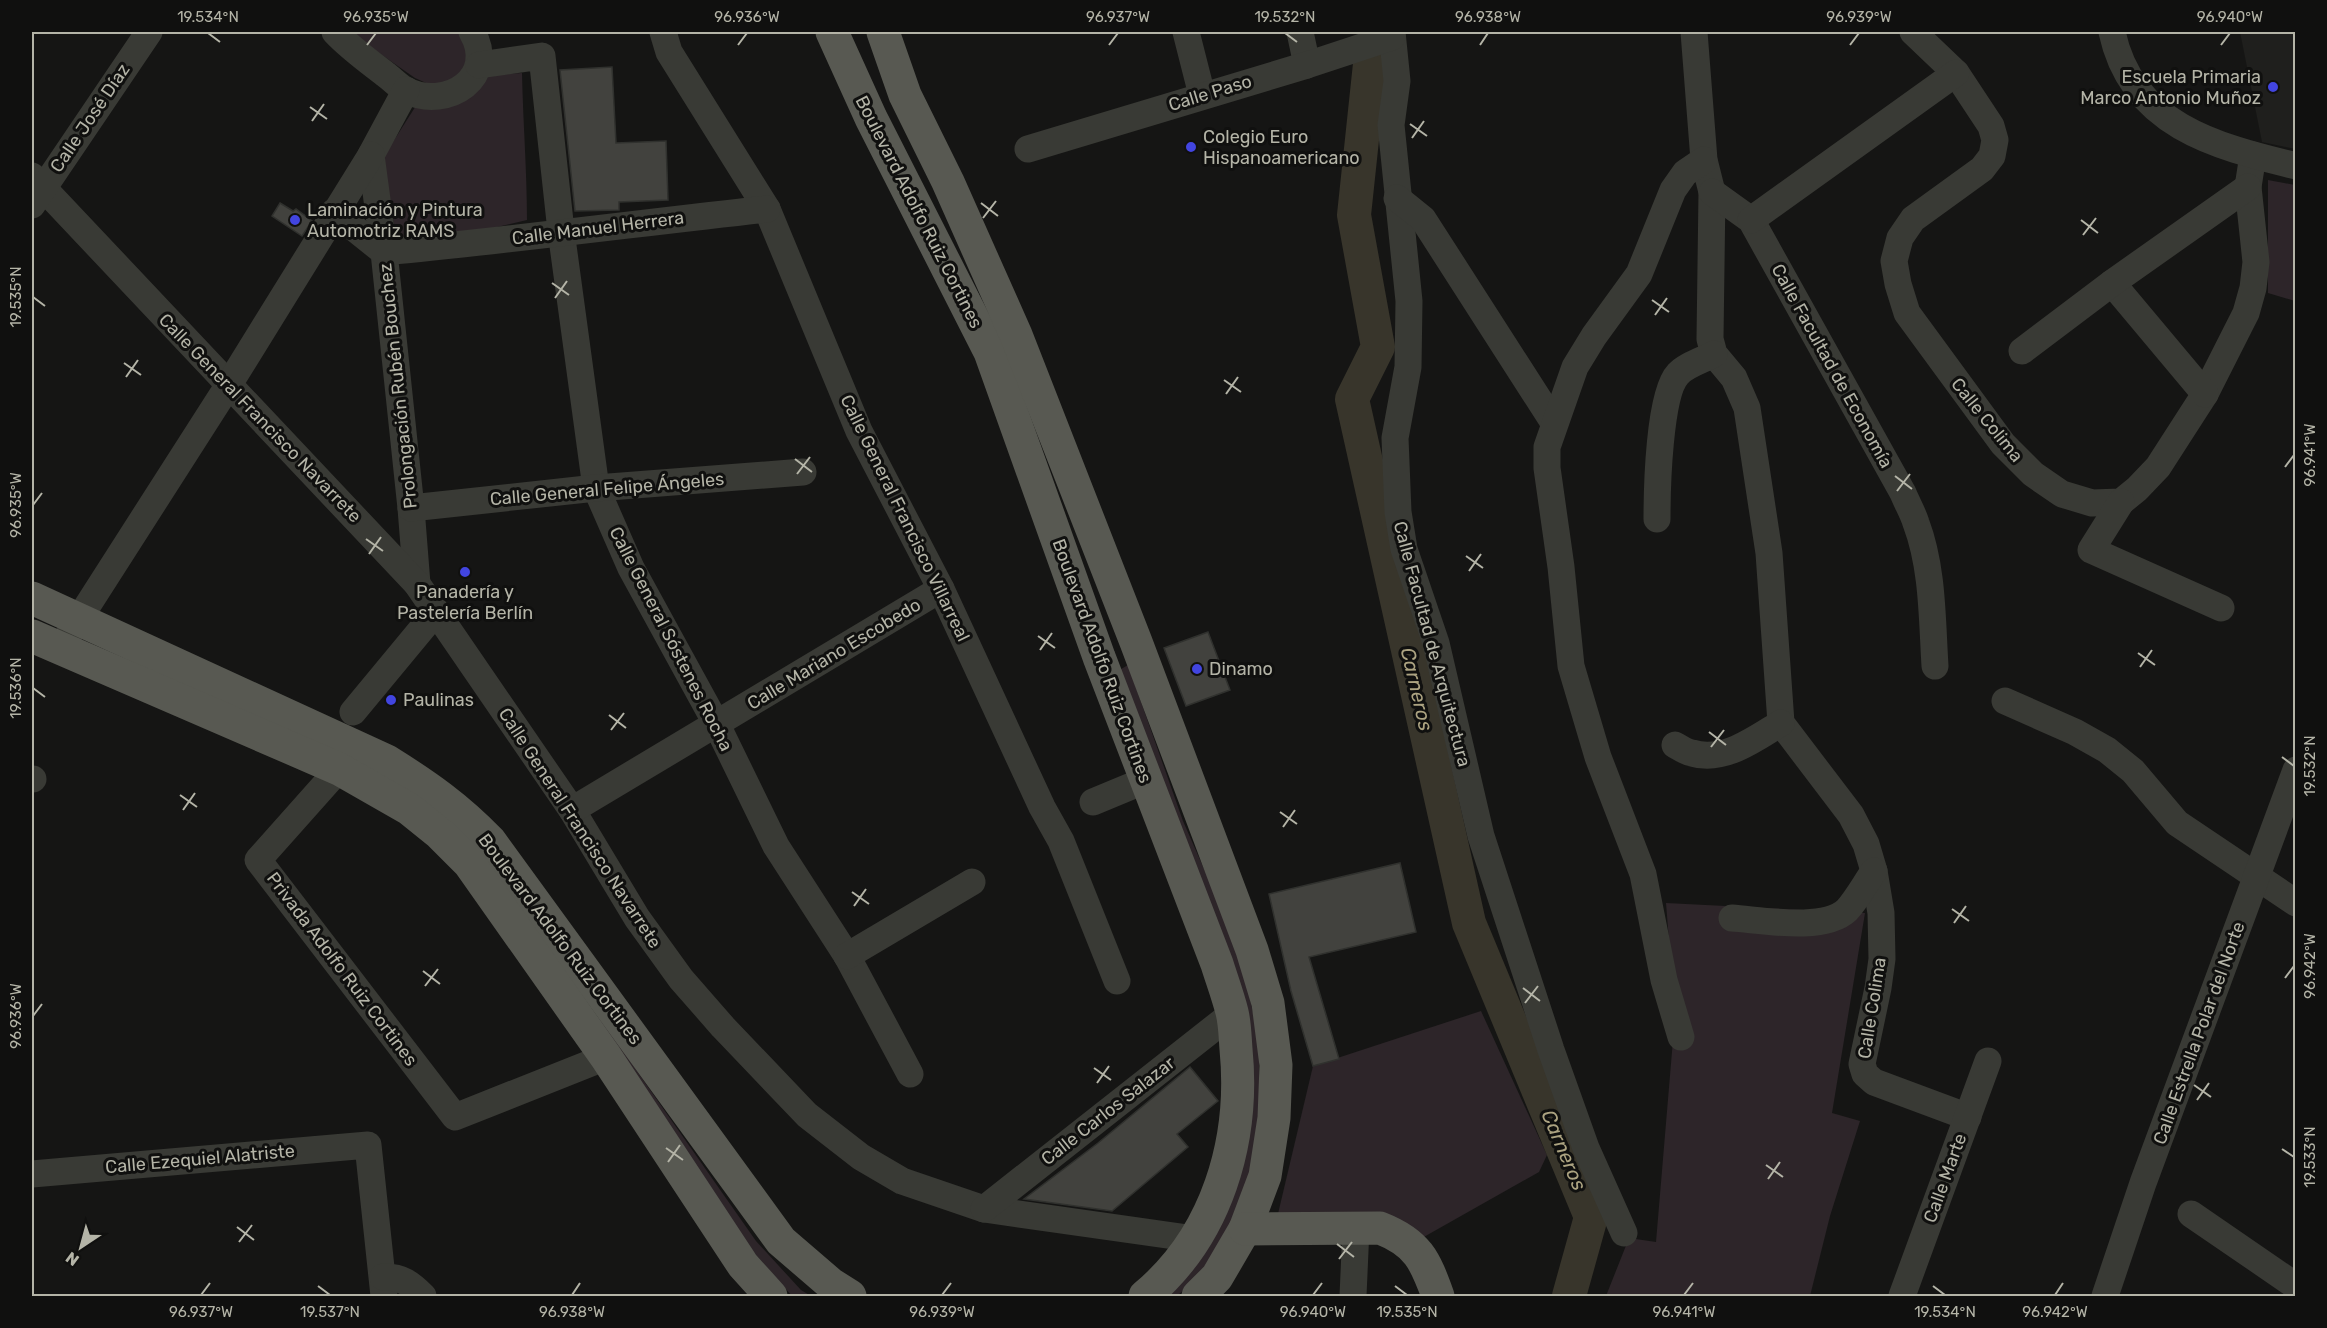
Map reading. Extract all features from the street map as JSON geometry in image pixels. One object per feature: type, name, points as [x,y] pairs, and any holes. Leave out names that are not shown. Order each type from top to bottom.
[{"type":"main road","name":"Boulevard Adolfo Ruiz Cortines","points":[[832,32],[871,118],[990,352],[1099,657],[1218,964],[1233,1013],[1238,1071],[1236,1121],[1230,1161],[1213,1208],[1195,1239],[1166,1279],[1145,1296]]},
{"type":"main road","name":"Boulevard Adolfo Ruiz Cortines","points":[[884,32],[905,95],[948,182],[1016,335],[1136,642],[1248,939],[1269,1003],[1276,1065],[1274,1118],[1265,1176],[1245,1229],[1217,1277],[1198,1296]]},
{"type":"main road","name":"Boulevard Adolfo Ruiz Cortines","points":[[32,598],[387,761],[464,814],[490,841],[781,1241],[831,1284],[850,1296]]},
{"type":"main road","points":[[1099,657],[1136,642]]},
{"type":"main road","name":"Boulevard Adolfo Ruiz Cortines","points":[[45,643],[339,769],[409,809],[440,834],[469,863],[606,1057],[743,1265],[771,1296]]},
{"type":"main road","points":[[578,1017],[605,998]]},
{"type":"main road","points":[[1245,1229],[1380,1228],[1399,1236],[1414,1247],[1427,1265],[1438,1296]]},
{"type":"street","name":"Calle José Díaz","points":[[35,190],[149,32]]},
{"type":"street","points":[[335,32],[349,46],[406,90],[428,97],[450,93],[461,88],[473,77],[479,65],[480,45],[472,32]]},
{"type":"street","name":"Calle General Francisco Villarreal","points":[[663,32],[669,52],[767,209],[859,431],[941,589],[1042,807],[1061,841],[1117,981]]},
{"type":"street","points":[[1186,32],[1202,95]]},
{"type":"street","points":[[1300,32],[1307,64]]},
{"type":"street","points":[[1675,745],[1693,754],[1710,755],[1740,747],[1781,723],[1769,553],[1748,408],[1734,378],[1714,354],[1710,339],[1712,192],[1704,160],[1694,32]]},
{"type":"street","points":[[1751,220],[1956,73],[1913,32]]},
{"type":"street","points":[[2112,32],[2117,55],[2138,89],[2165,117],[2192,134],[2253,155],[2295,166]]},
{"type":"street","name":"Calle Paso","points":[[1028,149],[1307,64],[1388,36]]},
{"type":"street","name":"Calle Facultad de Arquitectura","points":[[1388,36],[1396,81],[1391,125],[1409,301],[1408,367],[1395,438],[1398,512],[1404,549],[1436,643],[1485,848],[1551,1050],[1586,1148],[1624,1233]]},
{"type":"street","name":"Calle General Sóstenes Rocha","points":[[479,65],[542,56],[561,231],[596,488],[631,568],[717,725],[776,846],[847,956],[910,1074]]},
{"type":"street","name":"Calle Colima","points":[[1956,73],[1991,126],[1995,140],[1992,156],[1982,169],[1913,219],[1899,238],[1894,261],[1907,313],[2003,444],[2033,474],[2062,494],[2092,503],[2121,502]]},
{"type":"street","points":[[45,643],[78,621],[228,386],[371,155],[406,90]]},
{"type":"street","name":"Prolongación Rubén Bouchez","points":[[371,155],[384,252],[417,584]]},
{"type":"street","points":[[2221,608],[2091,550],[2121,502],[2138,489],[2158,467],[2205,394],[2246,313],[2253,288],[2256,262],[2248,187],[2253,155]]},
{"type":"street","points":[[1681,1037],[1664,980],[1644,874],[1598,758],[1571,666],[1561,567],[1547,468],[1547,447],[1575,367],[1594,336],[1639,274],[1673,190],[1685,172],[1704,160]]},
{"type":"street","points":[[2022,351],[2112,283],[2248,187]]},
{"type":"street","name":"Calle General Francisco Navarrete","points":[[35,190],[228,386],[417,584],[573,810],[637,918],[681,979],[723,1028],[807,1115],[861,1157],[902,1181],[984,1209],[1195,1239]]},
{"type":"street","name":"Calle Facultad de Economía","points":[[1712,192],[1751,220],[1903,493],[1916,523],[1930,585],[1935,666]]},
{"type":"street","points":[[1397,198],[1423,219],[1554,423]]},
{"type":"street","name":"Calle Manuel Herrera","points":[[384,252],[767,209]]},
{"type":"street","points":[[334,212],[384,252]]},
{"type":"street","points":[[2112,283],[2205,394]]},
{"type":"street","points":[[1657,519],[1657,470],[1670,385],[1679,373],[1714,354]]},
{"type":"street","name":"Calle General Felipe Ángeles","points":[[411,508],[596,488],[803,472]]},
{"type":"street","name":"Calle Mariano Escobedo","points":[[573,810],[941,589]]},
{"type":"street","points":[[353,712],[435,613]]},
{"type":"street","points":[[2006,701],[2075,732],[2107,750],[2133,771],[2177,823],[2295,903]]},
{"type":"street","name":"Calle Colima","points":[[1781,723],[1851,815],[1866,844],[1874,871],[1881,913],[1882,959],[1862,1064],[1865,1074],[1874,1082],[1968,1117]]},
{"type":"street","name":"Privada Adolfo Ruiz Cortines","points":[[339,769],[258,860],[455,1117],[606,1057]]},
{"type":"street","name":"Calle Estrella Polar del Norte","points":[[2105,1296],[2143,1183],[2295,770]]},
{"type":"street","points":[[1093,802],[1146,780]]},
{"type":"street","points":[[1732,918],[1810,923],[1830,920],[1846,910],[1874,871]]},
{"type":"street","points":[[847,956],[972,882]]},
{"type":"street","name":"Calle Carlos Salazar","points":[[984,1209],[1233,1013]]},
{"type":"street","name":"Calle Marte","points":[[1902,1296],[1988,1060]]},
{"type":"street","name":"Calle Ezequiel Alatriste","points":[[32,1174],[368,1144],[384,1287]]},
{"type":"street","points":[[2191,1214],[2295,1286]]},
{"type":"street","points":[[1353,1296],[1356,1228]]},
{"type":"street","points":[[384,1287],[395,1276],[410,1284],[423,1296]]},
{"type":"shaded area","points":[[349,32],[457,32],[473,40],[468,74],[435,87],[415,78]]},
{"type":"shaded area","name":"Escuela Primaria Marco Antonio Muñoz","points":[[2240,32],[2295,32],[2295,149],[2262,142]]},
{"type":"shaded area","points":[[522,73],[527,220],[484,230],[399,244],[387,194],[384,156],[419,101],[482,76]]},
{"type":"shaded area","points":[[2268,180],[2295,185],[2295,301],[2268,293]]},
{"type":"shaded area","points":[[1128,665],[1183,821],[1240,951],[1259,1041],[1259,1108],[1255,1163],[1231,1229],[1202,1273],[1177,1296],[1159,1296],[1248,1107],[1116,672]]},
{"type":"shaded area","points":[[1666,903],[1865,913],[1832,1113],[1860,1121],[1830,1216],[1810,1296],[1606,1296],[1629,1238],[1656,1242],[1675,1016]]},
{"type":"shaded area","points":[[1481,1011],[1547,1155],[1539,1172],[1422,1238],[1277,1218],[1313,1066]]},
{"type":"shaded area","points":[[599,1017],[756,1241],[801,1290],[811,1296],[792,1296],[749,1247],[590,1024]]},
{"type":"building","points":[[612,67],[616,143],[666,141],[668,200],[619,202],[619,210],[575,211],[560,70]]},
{"type":"building","name":"Laminación y Pintura Automotriz RAMS","points":[[280,203],[293,211],[296,209],[312,221],[302,236],[272,216]]},
{"type":"building","name":"Dinamo","points":[[1208,632],[1230,690],[1186,706],[1164,648]]},
{"type":"building","points":[[1400,863],[1416,932],[1309,957],[1339,1059],[1313,1066],[1291,991],[1269,894]]},
{"type":"building","points":[[1190,1067],[1218,1101],[1177,1134],[1188,1147],[1112,1211],[1024,1199],[1098,1143]]},
{"type":"waterway","name":"Carneros","points":[[1370,64],[1354,215],[1378,347],[1352,399],[1469,923],[1591,1217],[1569,1296]]},
{"type":"place","name":"Escuela Primaria Marco Antonio Muñoz","points":[[2273,87]]},
{"type":"place","name":"Colegio Euro Hispanoamericano","points":[[1191,147]]},
{"type":"place","name":"Laminación y Pintura Automotriz RAMS","points":[[295,220]]},
{"type":"place","name":"Panadería y Pastelería Berlín","points":[[465,572]]},
{"type":"place","name":"Dinamo","points":[[1197,669]]},
{"type":"place","name":"Paulinas","points":[[391,700]]}]
